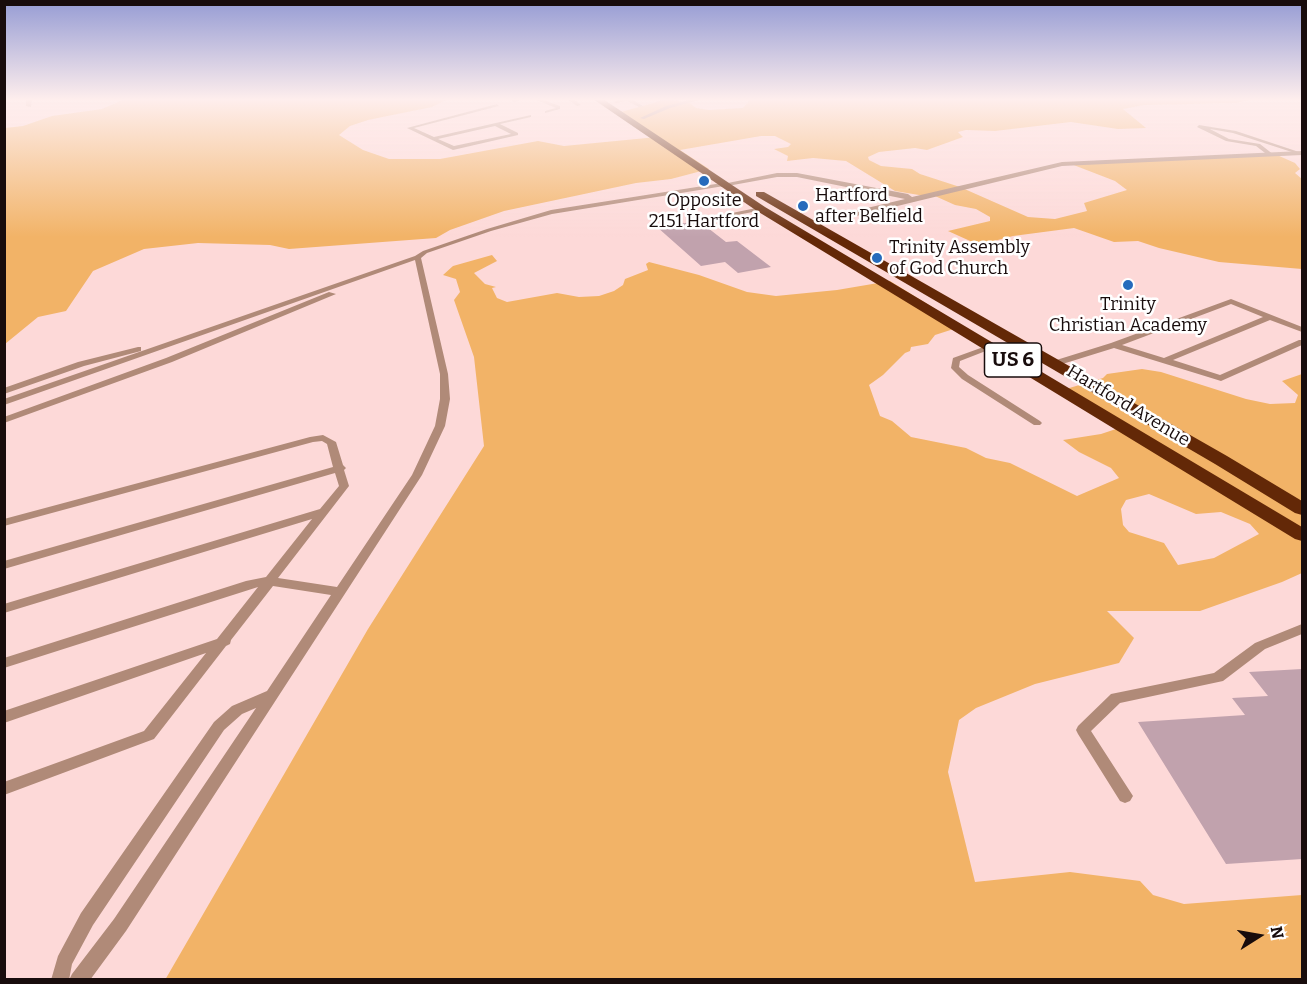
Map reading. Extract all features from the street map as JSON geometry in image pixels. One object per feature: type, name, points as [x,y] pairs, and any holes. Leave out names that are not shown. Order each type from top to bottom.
[{"type":"highway","name":"Hartford Avenue","points":[[664,145],[761,209],[1302,535]]},
{"type":"highway","name":"Hartford Avenue","points":[[683,145],[811,224],[1221,459],[1302,509]]},
{"type":"street","points":[[811,224],[1062,164],[1301,153]]},
{"type":"street","points":[[722,185],[777,175],[797,175],[894,195],[925,196]]},
{"type":"lane","points":[[445,145],[453,148],[467,145]]},
{"type":"lane","points":[[1258,145],[1271,155]]},
{"type":"lane","points":[[1275,145],[1301,153]]},
{"type":"lane","points":[[4,402],[365,276],[479,233],[551,212],[697,187],[722,185]]},
{"type":"lane","points":[[711,218],[761,209]]},
{"type":"lane","points":[[78,980],[120,925],[422,466],[442,420],[444,374],[417,257]]},
{"type":"lane","points":[[4,420],[160,364],[276,318],[350,286],[365,276]]},
{"type":"lane","points":[[1053,364],[1114,345],[1231,301],[1302,330]]},
{"type":"lane","points":[[1164,361],[1270,317]]},
{"type":"lane","points":[[4,391],[116,354],[191,337]]},
{"type":"lane","points":[[1114,345],[1221,378],[1302,342]]},
{"type":"lane","points":[[992,347],[956,360],[955,368],[965,377],[1037,423]]},
{"type":"lane","points":[[4,523],[313,439],[323,438],[331,442],[341,468],[344,486],[225,641],[149,735],[4,789]]},
{"type":"lane","points":[[4,565],[341,468]]},
{"type":"lane","points":[[4,609],[323,512]]},
{"type":"lane","points":[[4,663],[250,584],[269,581],[341,592]]},
{"type":"lane","points":[[1125,796],[1083,730],[1116,698],[1218,677],[1260,646],[1302,629]]},
{"type":"lane","points":[[4,717],[225,641]]},
{"type":"lane","points":[[60,980],[64,962],[87,919],[219,726],[237,710],[273,693]]},
{"type":"shaded area","points":[[5,145],[355,145],[389,159],[440,159],[517,145],[709,145],[680,150],[709,169],[671,179],[636,183],[504,211],[450,230],[436,238],[289,249],[270,245],[198,243],[144,249],[93,271],[66,311],[38,317],[5,344]]},
{"type":"shaded area","points":[[790,145],[941,145],[927,150],[915,148],[879,152],[868,157],[869,160],[881,166],[912,169],[920,174],[960,187],[1028,217],[1055,219],[1087,211],[1084,203],[1127,190],[1115,181],[1071,164],[1277,155],[1295,163],[1300,169],[1295,173],[1302,179],[1302,269],[1219,262],[1138,241],[1114,242],[1074,228],[1013,236],[979,245],[948,231],[990,221],[990,217],[976,209],[955,205],[935,196],[895,191],[846,161],[813,158],[787,161],[788,156],[774,149]]},
{"type":"shaded area","points":[[492,255],[497,261],[474,273],[485,284],[496,287],[492,288],[497,298],[507,302],[557,293],[579,297],[599,296],[614,291],[623,285],[625,279],[648,270],[646,264],[649,262],[699,275],[747,292],[776,296],[837,290],[890,281],[963,326],[935,335],[928,344],[911,347],[910,351],[869,385],[880,416],[892,421],[911,437],[966,448],[986,458],[1010,463],[1077,496],[1119,478],[1111,468],[1079,452],[1063,440],[1101,434],[1122,427],[1066,389],[1103,378],[1107,374],[1142,369],[1161,372],[1246,399],[1270,404],[1295,403],[1298,395],[1282,381],[1302,374],[1302,573],[1200,611],[1107,611],[1134,638],[1119,663],[1035,684],[976,708],[959,720],[948,772],[975,882],[1070,872],[1140,881],[1153,895],[1184,904],[1302,895],[1302,979],[165,980],[368,629],[484,446],[474,357],[454,300],[460,292],[456,279],[443,275],[453,266]],"holes":[[[1149,494],[1196,514],[1221,512],[1250,524],[1259,534],[1214,558],[1178,565],[1164,543],[1129,532],[1123,525],[1121,509],[1126,500]]]},
{"type":"building","points":[[699,221],[726,242],[737,241],[771,267],[738,273],[725,262],[701,266],[657,227]]},
{"type":"building","points":[[1302,669],[1302,859],[1226,864],[1138,722],[1245,715],[1232,698],[1268,696],[1249,672]]},
{"type":"place","name":"Opposite 2151 Hartford","points":[[704,181]]},
{"type":"place","name":"Hartford after Belfield","points":[[803,206]]},
{"type":"place","name":"Trinity Assembly of God Church","points":[[877,258]]},
{"type":"place","name":"Trinity Christian Academy","points":[[1128,285]]}]
